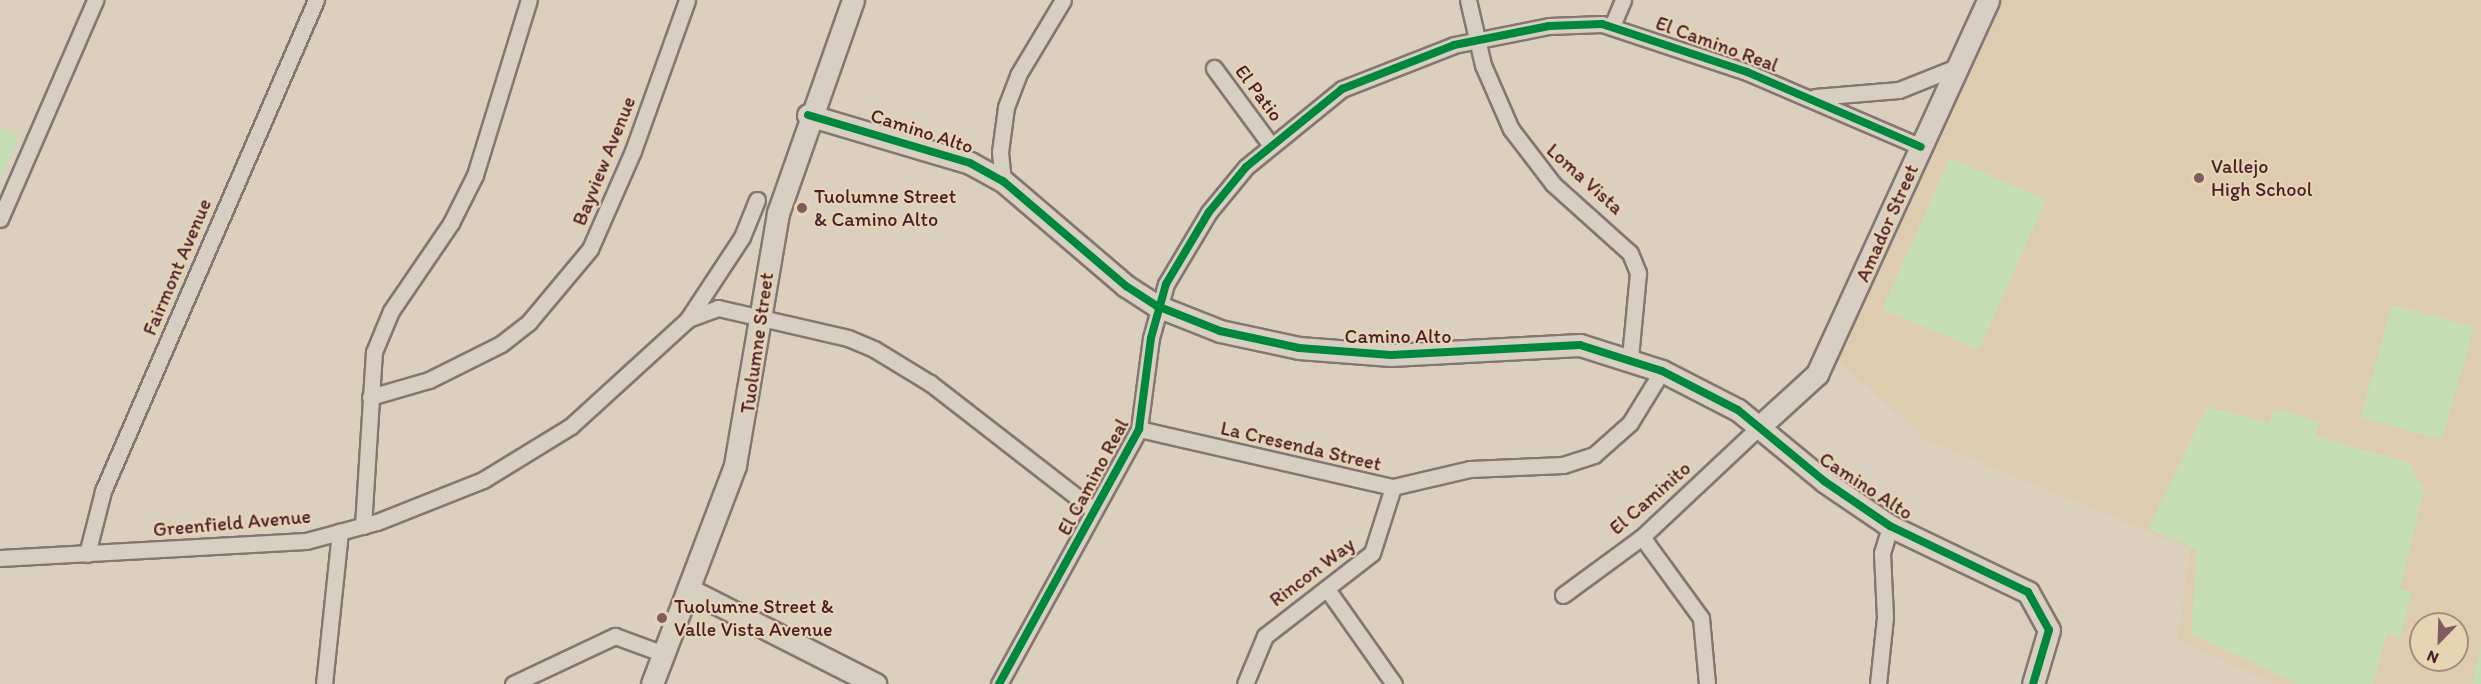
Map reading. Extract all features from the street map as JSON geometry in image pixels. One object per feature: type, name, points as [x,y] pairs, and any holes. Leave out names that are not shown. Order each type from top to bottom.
[{"type":"street","points":[[0,219],[95,0]]},
{"type":"street","name":"Fairmont Avenue","points":[[87,554],[103,491],[316,0]]},
{"type":"street","points":[[363,526],[374,352],[391,311],[451,223],[475,175],[528,0]]},
{"type":"street","name":"Bayview Avenue","points":[[370,397],[429,380],[501,344],[529,322],[590,249],[633,151],[687,0]]},
{"type":"street","name":"Tuolumne Street","points":[[652,684],[690,590],[741,445],[778,213],[808,115],[853,0]]},
{"type":"street","points":[[1002,181],[1000,152],[1006,107],[1018,75],[1063,0]]},
{"type":"street","name":"Loma Vista","points":[[1468,0],[1495,97],[1533,163],[1630,253],[1638,273],[1630,357]]},
{"type":"street","points":[[1612,26],[1623,0]]},
{"type":"street","name":"Amador Street","points":[[1759,427],[1817,374],[1988,0]]},
{"type":"street","name":"El Camino Real","points":[[999,684],[1139,429],[1158,306],[1209,212],[1270,144],[1342,89],[1398,63],[1477,39],[1549,26],[1612,26],[1812,97],[1921,147]]},
{"type":"street","points":[[1812,97],[1899,90],[1959,66]]},
{"type":"street","name":"El Patio","points":[[1214,68],[1270,144]]},
{"type":"street","name":"Camino Alto","points":[[808,115],[918,143],[1002,181],[1088,257],[1158,306],[1220,331],[1330,351],[1434,355],[1559,344],[1630,357],[1662,370],[1759,427],[1824,481],[1890,526],[1989,569],[2028,592],[2047,622],[2047,645],[2033,684]]},
{"type":"street","name":"Greenfield Avenue","points":[[0,558],[251,546],[340,532],[363,526],[483,480],[571,426],[688,319],[742,237],[757,200]]},
{"type":"street","name":"Greenfield Avenue","points":[[688,319],[718,308],[760,317]]},
{"type":"street","points":[[760,317],[848,338],[899,362],[1094,510]]},
{"type":"street","name":"La Cresenda Street","points":[[1139,429],[1393,487],[1470,469],[1563,465],[1594,455],[1630,423],[1662,370]]},
{"type":"street","name":"El Caminito","points":[[1563,595],[1642,537],[1759,427]]},
{"type":"street","name":"Rincon Way","points":[[1245,684],[1265,636],[1372,552],[1393,487]]},
{"type":"street","points":[[1878,684],[1885,617],[1883,547],[1890,526]]},
{"type":"street","points":[[324,684],[340,532]]},
{"type":"street","points":[[1642,537],[1701,618],[1707,684]]},
{"type":"street","points":[[1327,589],[1394,684]]},
{"type":"street","points":[[690,590],[875,684]]},
{"type":"street","points":[[513,684],[615,636],[664,654]]},
{"type":"shaded area","name":"Vallejo High School","points":[[1999,0],[2481,0],[2481,684],[2274,684],[2177,640],[2191,549],[1925,440],[1835,357]]},
{"type":"green space","points":[[0,127],[19,135],[0,180]]},
{"type":"green space","points":[[1950,158],[2046,200],[1979,350],[1882,309]]},
{"type":"green space","points":[[2392,305],[2474,327],[2442,440],[2361,417]]},
{"type":"green space","points":[[2207,407],[2269,423],[2274,409],[2319,422],[2315,436],[2408,462],[2424,489],[2400,589],[2412,592],[2400,637],[2387,633],[2373,684],[2298,684],[2191,634],[2197,550],[2148,528]]},
{"type":"green space","points":[[2481,646],[2481,684],[2472,684]]},
{"type":"cycle path","points":[[999,684],[1139,429],[1151,338],[1166,284],[1209,212],[1246,167],[1342,89],[1454,45],[1549,26],[1602,24],[1747,72],[1921,147]]},
{"type":"cycle path","points":[[808,115],[970,163],[1003,181],[1126,286],[1157,306],[1220,331],[1299,348],[1391,355],[1580,345],[1662,371],[1738,410],[1824,481],[1890,526],[2028,592],[2049,630],[2033,684]]},
{"type":"place","name":"Vallejo High School","points":[[2199,178]]},
{"type":"place","name":"Tuolumne Street & Camino Alto","points":[[802,208]]},
{"type":"place","name":"Tuolumne Street & Valle Vista Avenue","points":[[662,618]]}]
